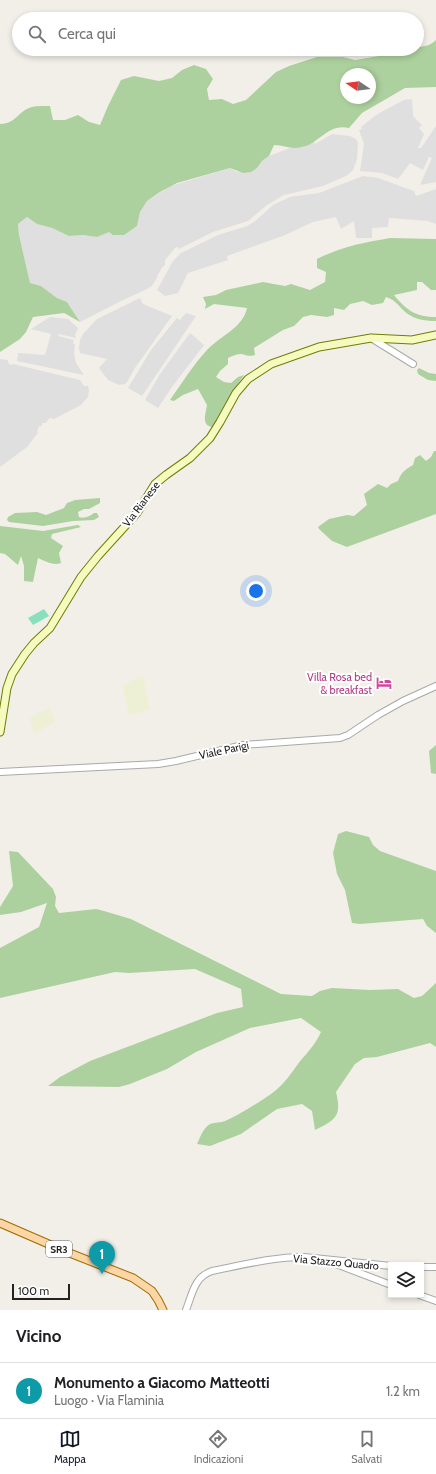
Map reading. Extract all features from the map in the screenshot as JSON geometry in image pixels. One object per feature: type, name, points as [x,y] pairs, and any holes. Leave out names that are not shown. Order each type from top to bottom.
[{"type":"main road","name":"Via Rianese","points":[[0,732],[7,688],[12,674],[27,652],[50,628],[81,577],[138,512],[157,483],[192,456],[210,438],[233,397],[243,383],[267,366],[319,347],[371,338],[412,340],[436,335]]},
{"type":"main road","name":"SR3","points":[[0,1223],[76,1256],[133,1278],[152,1291],[162,1307]]},
{"type":"street","points":[[371,338],[413,364]]},
{"type":"street","name":"Viale Parigi","points":[[0,772],[158,764],[243,744],[340,738],[348,735],[378,715],[403,701],[436,686]]},
{"type":"street","name":"Via Stazzo Quadro","points":[[186,1310],[196,1285],[204,1275],[212,1271],[284,1258],[304,1257],[388,1266]]},
{"type":"street","points":[[325,1260],[388,1284]]},
{"type":"street","points":[[424,1267],[436,1268]]},
{"type":"street","points":[[424,1296],[436,1300]]},
{"type":"street","points":[[162,1307],[168,1310]]},
{"type":"shaded area","points":[[412,99],[413,116],[422,125],[419,128],[424,134],[418,148],[421,148],[436,126],[436,182],[420,185],[432,158],[429,157],[423,170],[410,163],[398,179],[382,173],[360,171],[364,144],[359,130],[362,129],[361,127],[376,115],[404,100]]},
{"type":"shaded area","points":[[332,134],[350,136],[356,139],[358,143],[357,159],[351,172],[346,176],[323,186],[284,195],[267,205],[248,221],[213,232],[179,249],[178,247],[175,248],[165,260],[165,265],[161,269],[152,286],[147,289],[80,322],[67,302],[57,298],[41,286],[30,284],[18,224],[27,217],[37,224],[52,228],[69,236],[83,235],[97,237],[109,231],[137,226],[140,212],[147,201],[171,186],[230,168],[237,172],[257,168],[262,161],[269,156],[290,148],[303,147],[314,141],[315,144]]},
{"type":"shaded area","points":[[363,176],[378,178],[414,191],[416,196],[436,189],[436,224],[428,221],[389,218],[388,227],[372,228],[372,238],[356,238],[354,221],[341,229],[336,217],[313,222],[285,235],[227,256],[228,260],[188,273],[178,293],[165,296],[157,290],[173,261],[181,253],[218,235],[247,226],[254,222],[273,205],[290,197],[319,193]]},
{"type":"shaded area","points":[[140,298],[143,304],[172,316],[135,368],[127,382],[119,385],[108,380],[99,368],[107,359],[80,353],[80,340],[83,334],[97,319]]},
{"type":"shaded area","points":[[186,313],[196,316],[142,396],[128,388],[151,350],[177,318],[180,320]]},
{"type":"shaded area","points":[[50,317],[68,319],[78,328],[75,335],[76,338],[59,334],[58,336],[74,340],[73,344],[75,344],[74,353],[76,363],[84,375],[17,361],[18,353],[45,355],[51,334],[31,329]]},
{"type":"shaded area","points":[[190,333],[204,345],[158,408],[145,400],[160,374]]},
{"type":"shaded area","points":[[0,359],[8,360],[10,365],[13,364],[80,380],[84,386],[88,386],[89,390],[88,397],[81,405],[54,419],[50,418],[45,423],[42,423],[42,426],[39,426],[38,433],[27,447],[0,467]]},
{"type":"green space","points":[[436,40],[436,87],[405,88],[362,113],[349,128],[335,128],[308,145],[294,148],[274,145],[269,156],[251,172],[243,173],[230,168],[177,183],[147,201],[140,212],[137,226],[124,235],[113,235],[109,232],[97,237],[83,235],[69,236],[52,228],[37,224],[27,217],[18,224],[19,235],[30,283],[41,286],[57,298],[67,302],[80,322],[64,313],[33,317],[26,332],[20,339],[0,352],[0,124],[11,121],[28,108],[50,106],[53,120],[65,120],[78,115],[89,122],[100,125],[121,80],[134,76],[159,81],[172,78],[182,70],[194,65],[206,69],[213,79],[207,89],[209,100],[222,99],[233,104],[246,100],[276,72],[317,57],[343,57],[355,60],[379,56],[424,56],[424,46]]},
{"type":"green space","points":[[390,238],[436,239],[436,290],[431,290],[422,282],[417,282],[417,290],[394,295],[407,309],[423,316],[436,317],[436,321],[423,320],[414,317],[407,313],[394,301],[386,297],[383,303],[372,305],[363,301],[350,304],[344,310],[334,308],[334,315],[327,317],[311,315],[303,317],[294,326],[283,330],[254,348],[255,355],[249,356],[239,354],[228,358],[228,364],[216,377],[224,382],[231,383],[238,377],[244,375],[233,391],[214,427],[207,425],[205,422],[207,405],[198,389],[183,395],[174,401],[170,400],[192,368],[207,350],[236,326],[245,315],[247,308],[214,304],[205,309],[206,304],[203,297],[216,295],[226,290],[263,282],[285,286],[291,284],[310,290],[325,282],[326,272],[317,268],[317,259],[361,243]]},
{"type":"green space","points":[[419,368],[429,373],[436,374],[436,381],[428,380],[418,374],[417,370]]},
{"type":"green space","points":[[434,451],[436,451],[436,514],[347,547],[332,541],[319,529],[318,527],[329,519],[347,515],[354,516],[367,505],[364,494],[378,484],[387,488],[391,484],[398,481],[404,471],[413,465],[415,458],[420,455],[426,461],[431,457]]},
{"type":"green space","points":[[100,498],[100,503],[89,509],[84,509],[78,512],[79,517],[83,518],[97,513],[99,517],[94,520],[73,521],[43,526],[9,522],[7,520],[8,517],[15,513],[37,512],[46,515],[64,508],[67,503],[75,500]]},
{"type":"green space","points":[[78,525],[81,527],[52,534],[51,538],[63,546],[59,553],[61,563],[52,564],[38,558],[33,582],[24,581],[24,566],[21,556],[18,565],[5,554],[0,553],[0,526],[43,531]]},
{"type":"green space","points":[[44,609],[49,616],[33,625],[28,618]]},
{"type":"green space","points":[[143,675],[150,710],[129,715],[122,685]]},
{"type":"green space","points":[[50,707],[55,722],[34,734],[30,718]]},
{"type":"green space","points":[[436,745],[436,774],[431,773],[429,751]]},
{"type":"green space","points":[[346,831],[369,837],[373,845],[380,851],[436,871],[436,933],[427,926],[423,919],[360,924],[352,923],[345,890],[337,874],[333,853],[338,834]]},
{"type":"green space","points":[[9,851],[18,852],[53,889],[56,897],[55,906],[59,913],[96,909],[131,919],[281,994],[312,996],[320,991],[332,988],[370,990],[398,989],[414,998],[422,996],[436,983],[436,1047],[430,1043],[377,1057],[364,1058],[355,1064],[336,1092],[338,1112],[336,1116],[328,1123],[315,1130],[312,1111],[302,1104],[277,1109],[241,1134],[210,1146],[197,1144],[205,1128],[212,1123],[223,1122],[237,1115],[276,1090],[288,1078],[312,1047],[321,1032],[301,1018],[250,1028],[196,1052],[167,1069],[130,1084],[119,1087],[48,1086],[60,1077],[90,1061],[217,1013],[243,1007],[241,989],[195,969],[129,973],[115,972],[0,998],[0,948],[39,927],[47,903],[21,912],[0,915],[0,907],[13,886]]},
{"type":"place","name":"Villa Rosa bed & breakfast","points":[[384,683]]},
{"type":"place","name":"Monumento a Giacomo Matteotti","points":[[102,1274]]}]
